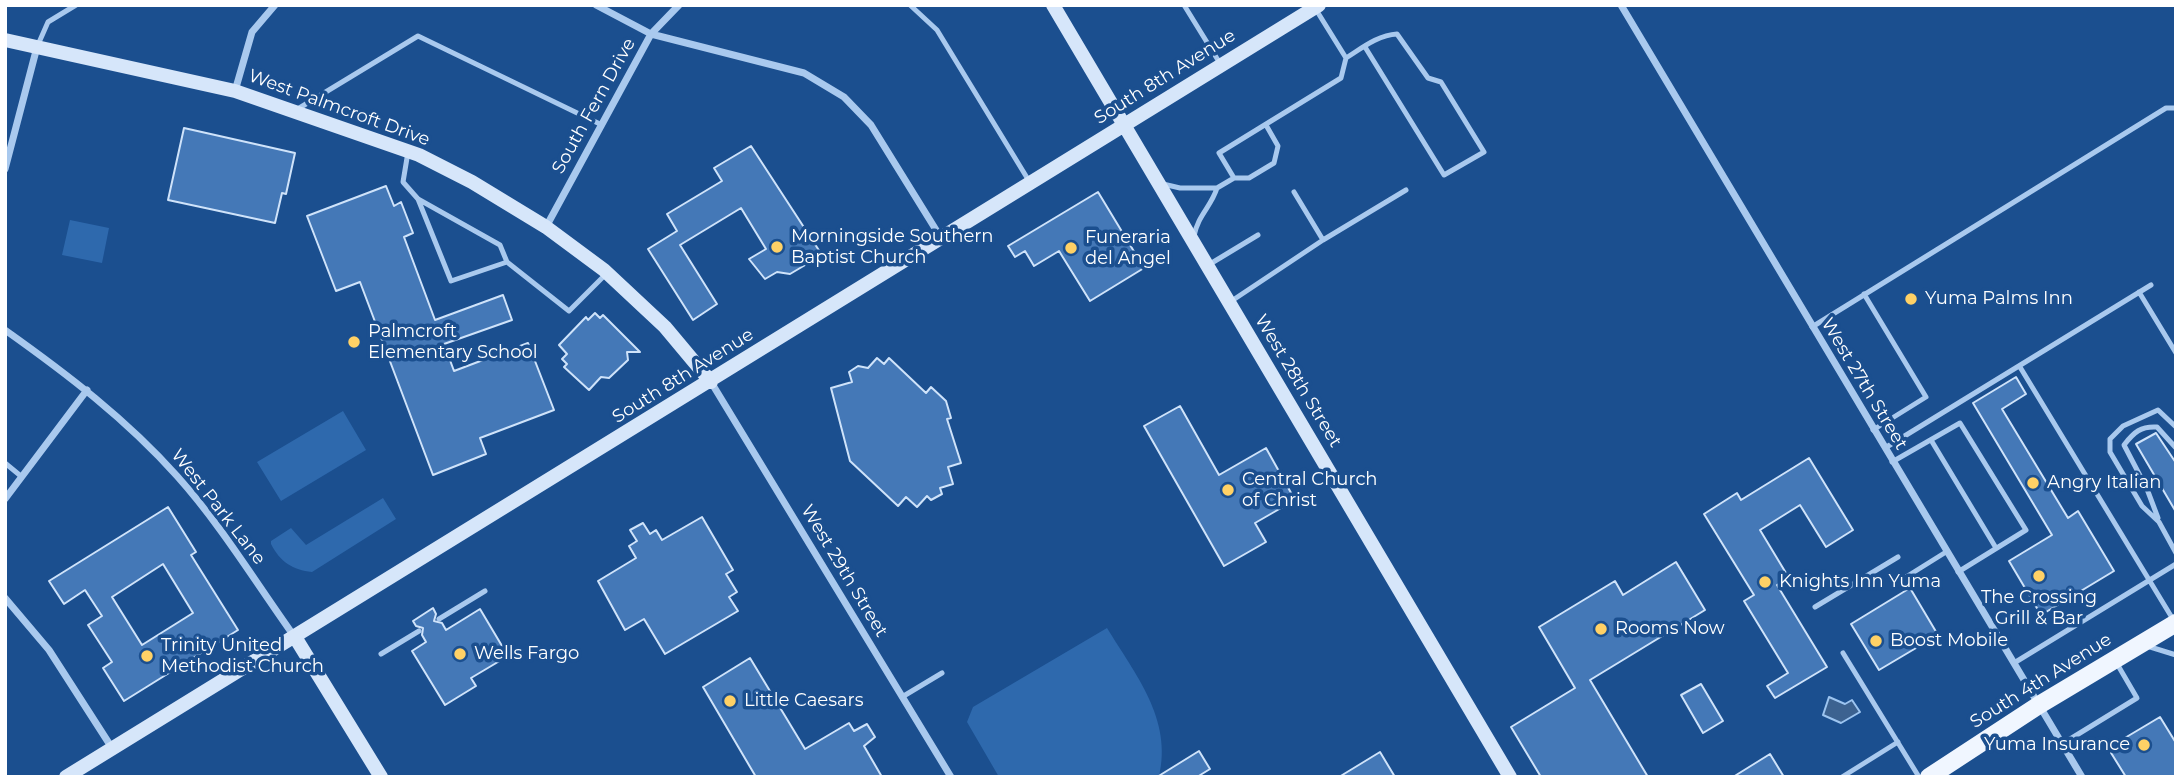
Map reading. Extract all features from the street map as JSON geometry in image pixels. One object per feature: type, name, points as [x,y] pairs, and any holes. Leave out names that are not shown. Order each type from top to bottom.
[{"type":"main road","name":"South 4th Avenue","points":[[1937,775],[2039,705],[2175,623]]},
{"type":"street","points":[[235,91],[252,32],[275,5]]},
{"type":"street","points":[[596,5],[652,34],[804,74],[844,97],[871,125],[941,239]]},
{"type":"street","name":"South Fern Drive","points":[[546,227],[652,34],[679,5]]},
{"type":"street","name":"West 28th Street","points":[[1053,5],[1126,124],[1510,777]]},
{"type":"street","name":"West 27th Street","points":[[1621,5],[2082,777]]},
{"type":"street","name":"South 8th Avenue","points":[[66,777],[1317,7]]},
{"type":"street","name":"West Palmcroft Drive","points":[[5,40],[235,91],[408,152],[472,182],[546,227],[607,272],[665,327],[711,382]]},
{"type":"street","points":[[5,169],[7,150],[37,47]]},
{"type":"street","name":"West Park Lane","points":[[5,330],[87,390],[133,429],[179,477],[295,637]]},
{"type":"street","name":"West 29th Street","points":[[711,382],[951,777]]},
{"type":"street","points":[[5,499],[87,390]]},
{"type":"street","points":[[5,597],[49,650],[112,748]]},
{"type":"street","points":[[295,637],[381,777]]},
{"type":"lane","points":[[37,47],[48,22],[76,5]]},
{"type":"lane","points":[[910,5],[937,30],[1030,183]]},
{"type":"lane","points":[[1184,5],[1221,66]]},
{"type":"lane","points":[[1234,178],[1219,153],[1341,78],[1346,58],[1317,7]]},
{"type":"lane","points":[[1346,58],[1385,35],[1397,34],[1428,79],[1441,82],[1484,152],[1444,175],[1366,47]]},
{"type":"lane","points":[[294,111],[418,36],[602,125]]},
{"type":"lane","points":[[1812,327],[2166,108],[2176,108]]},
{"type":"lane","points":[[1160,183],[1180,188],[1217,188],[1234,178],[1249,178],[1274,163],[1278,146],[1266,125]]},
{"type":"lane","points":[[408,152],[403,182],[418,199],[500,245],[507,262],[569,311],[607,272]]},
{"type":"lane","points":[[1193,239],[1198,219],[1214,199],[1217,188]]},
{"type":"lane","points":[[1230,303],[1323,240],[1406,190]]},
{"type":"lane","points":[[1294,192],[1323,240]]},
{"type":"lane","points":[[418,199],[451,281],[507,262]]},
{"type":"lane","points":[[1208,265],[1258,235]]},
{"type":"lane","points":[[1884,448],[2151,285]]},
{"type":"lane","points":[[2139,292],[2176,354]]},
{"type":"lane","points":[[1864,294],[1926,397],[1873,430]]},
{"type":"lane","points":[[2020,367],[2175,623]]},
{"type":"lane","points":[[2159,522],[2142,506],[2110,452],[2110,439],[2123,426],[2158,410],[2176,427]]},
{"type":"lane","points":[[1892,462],[1960,423],[2026,530],[1958,572]]},
{"type":"lane","points":[[2176,448],[2157,427],[2145,426],[2133,433],[2124,445],[2176,553]]},
{"type":"lane","points":[[1931,440],[1996,548]]},
{"type":"lane","points":[[5,463],[22,477]]},
{"type":"lane","points":[[1906,577],[1946,552]]},
{"type":"lane","points":[[1815,607],[1898,557]]},
{"type":"lane","points":[[2014,663],[2176,564]]},
{"type":"lane","points":[[439,619],[485,591]]},
{"type":"lane","points":[[381,654],[419,631]]},
{"type":"lane","points":[[2141,643],[2176,655]]},
{"type":"lane","points":[[1843,653],[1919,777]]},
{"type":"lane","points":[[2063,744],[2137,698],[2115,660]]},
{"type":"lane","points":[[902,697],[942,673]]},
{"type":"lane","points":[[1842,777],[1898,742]]},
{"type":"shaded area","points":[[70,220],[109,228],[102,263],[62,255]]},
{"type":"shaded area","points":[[343,411],[366,450],[281,501],[257,462]]},
{"type":"shaded area","points":[[383,498],[396,519],[312,572],[288,564],[271,544],[271,541],[291,528],[306,545]]},
{"type":"shaded area","points":[[1107,628],[1139,680],[1156,716],[1162,756],[1159,777],[999,777],[967,722],[973,707]]},
{"type":"shaded area","points":[[1829,697],[1845,704],[1852,700],[1860,712],[1841,723],[1823,715]]},
{"type":"building","points":[[184,128],[295,153],[286,194],[282,193],[275,223],[168,200]]},
{"type":"building","points":[[751,146],[822,255],[790,274],[777,272],[765,279],[749,259],[766,249],[741,208],[680,245],[717,304],[693,320],[648,249],[677,231],[667,214],[722,181],[714,168]]},
{"type":"building","points":[[386,186],[394,206],[401,202],[413,233],[404,237],[435,320],[503,295],[512,320],[444,344],[454,371],[528,343],[554,410],[480,438],[486,454],[433,475],[360,282],[336,291],[307,216]]},
{"type":"building","name":"Funeraria del Angel","points":[[1098,192],[1144,268],[1090,301],[1059,251],[1034,266],[1025,251],[1015,257],[1008,246]]},
{"type":"building","points":[[595,313],[600,318],[603,315],[640,352],[627,352],[628,360],[609,378],[601,377],[589,390],[564,367],[567,364],[562,359],[567,354],[559,345],[586,317],[588,320]]},
{"type":"building","points":[[877,358],[884,364],[889,358],[926,393],[931,387],[946,401],[951,418],[947,419],[961,463],[948,467],[953,484],[940,488],[942,494],[931,500],[927,496],[917,507],[906,497],[898,506],[850,461],[831,388],[852,382],[849,372],[858,366],[868,368]]},
{"type":"building","points":[[2016,377],[2026,394],[2002,409],[2068,518],[2078,511],[2114,571],[2041,615],[2009,561],[2052,535],[1973,403]]},
{"type":"building","points":[[1180,406],[1219,475],[1266,448],[1295,500],[1255,523],[1266,542],[1224,566],[1144,426]]},
{"type":"building","points":[[2156,433],[2176,463],[2176,512],[2136,444]]},
{"type":"building","name":"Knights Inn Yuma","points":[[1809,458],[1853,530],[1826,547],[1800,505],[1760,530],[1789,578],[1777,585],[1827,667],[1775,698],[1767,686],[1788,673],[1744,601],[1754,595],[1704,514],[1737,493],[1741,500]]},
{"type":"building","points":[[168,507],[196,552],[191,555],[238,630],[124,701],[103,668],[112,662],[88,625],[102,616],[85,590],[64,604],[49,581]],"holes":[[[163,564],[193,613],[142,645],[112,597]]]},
{"type":"building","points":[[702,517],[733,570],[726,574],[737,592],[729,597],[738,611],[665,654],[644,619],[625,630],[598,581],[636,558],[629,546],[637,541],[630,530],[643,523],[650,534],[656,530],[662,540]]},
{"type":"building","points":[[1676,562],[1705,610],[1590,680],[1648,777],[1541,777],[1511,727],[1575,688],[1539,627],[1615,581],[1623,595]]},
{"type":"building","points":[[1910,588],[1938,635],[1879,670],[1851,624]]},
{"type":"building","name":"Wells Fargo","points":[[433,608],[436,614],[434,621],[442,623],[446,630],[480,609],[508,656],[471,678],[476,686],[445,705],[412,651],[426,642],[422,635],[423,628],[416,626],[413,621]]},
{"type":"building","points":[[750,658],[805,749],[849,723],[854,731],[867,724],[875,737],[864,746],[882,777],[756,777],[703,687]]},
{"type":"building","points":[[1701,684],[1723,721],[1703,733],[1681,695]]},
{"type":"building","name":"Yuma Insurance","points":[[2160,717],[2176,743],[2176,777],[2126,777],[2108,748]]},
{"type":"building","points":[[1199,751],[1210,769],[1197,777],[1157,777]]},
{"type":"building","points":[[1380,752],[1395,777],[1339,777]]},
{"type":"building","points":[[1770,754],[1784,777],[1733,777]]},
{"type":"place","name":"Morningside Southern Baptist Church","points":[[777,247]]},
{"type":"place","name":"Funeraria del Angel","points":[[1071,248]]},
{"type":"place","name":"Yuma Palms Inn","points":[[1911,299]]},
{"type":"place","name":"Palmcroft Elementary School","points":[[354,342]]},
{"type":"place","name":"Angry Italian","points":[[2033,483]]},
{"type":"place","name":"Central Church of Christ","points":[[1228,490]]},
{"type":"place","name":"The Crossing Grill & Bar","points":[[2039,576]]},
{"type":"place","name":"Knights Inn Yuma","points":[[1765,582]]},
{"type":"place","name":"Rooms Now","points":[[1601,629]]},
{"type":"place","name":"Boost Mobile","points":[[1876,641]]},
{"type":"place","name":"Wells Fargo","points":[[460,654]]},
{"type":"place","name":"Trinity United Methodist Church","points":[[147,656]]},
{"type":"place","name":"Little Caesars","points":[[730,701]]},
{"type":"place","name":"Yuma Insurance","points":[[2144,745]]}]
